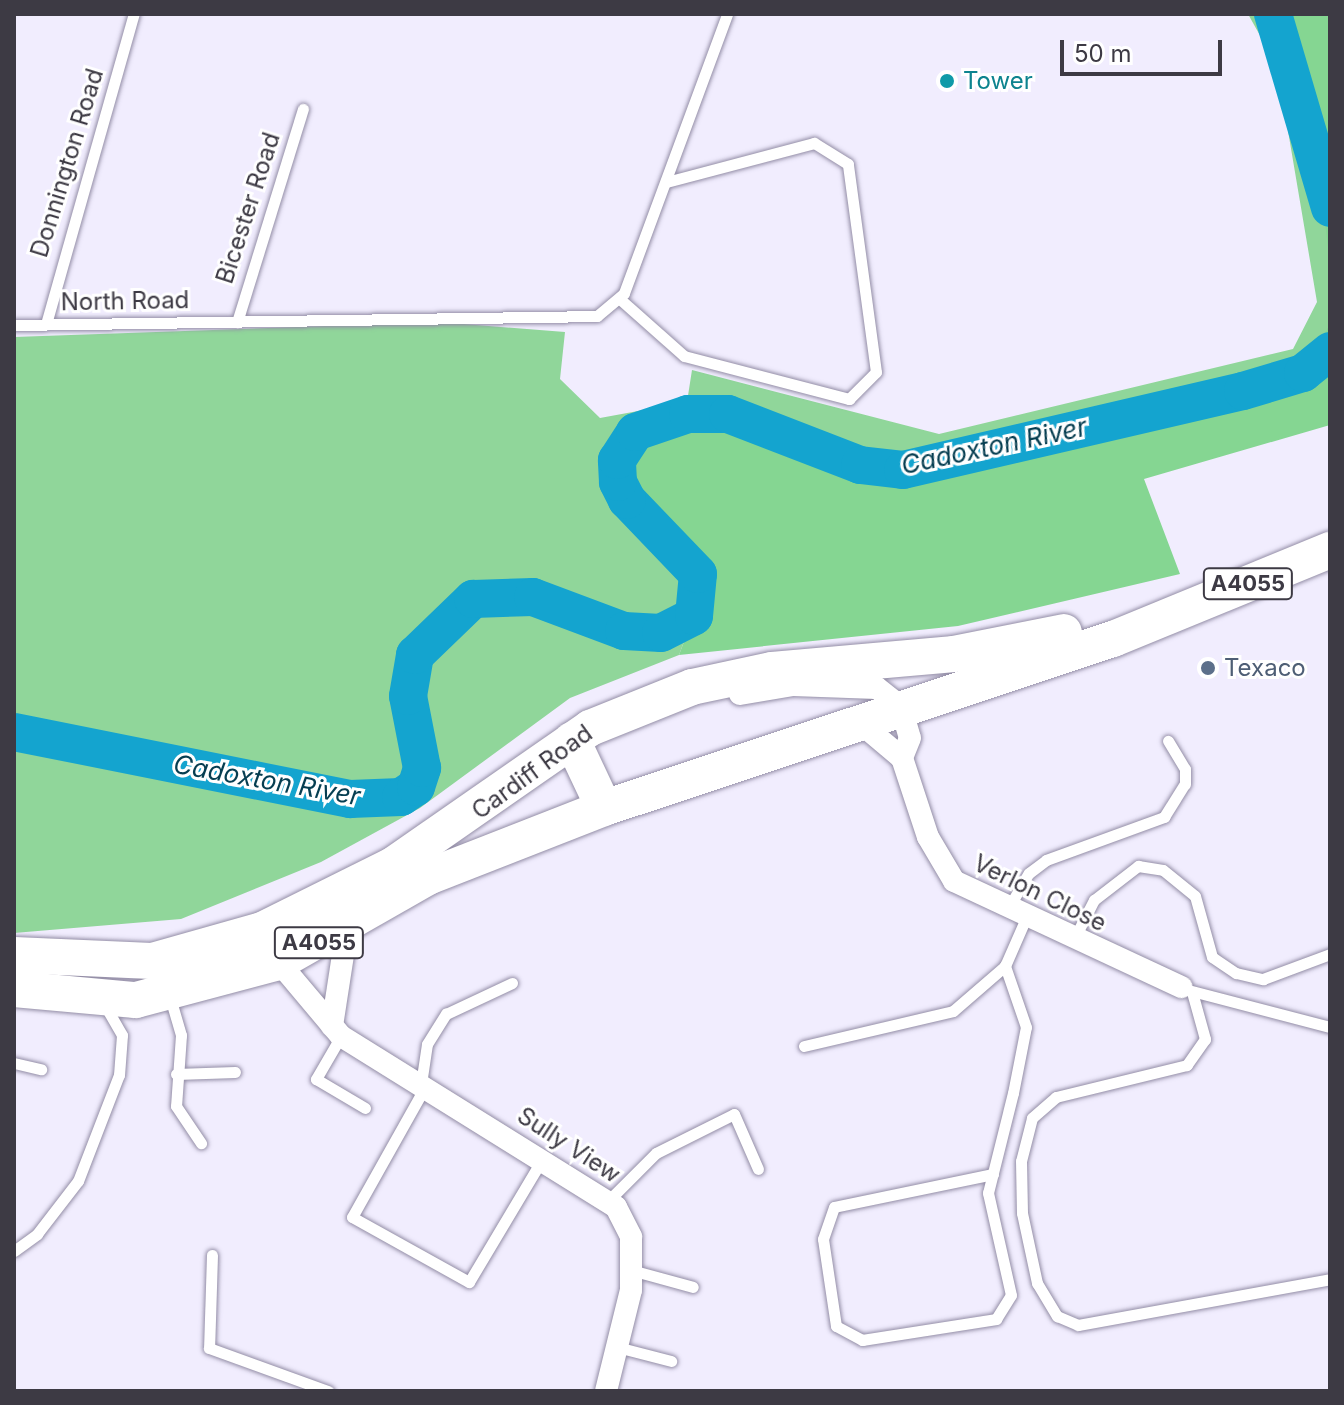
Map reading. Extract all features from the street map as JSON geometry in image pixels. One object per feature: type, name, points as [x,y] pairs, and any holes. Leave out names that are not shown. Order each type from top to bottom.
[{"type":"main road","name":"Cardiff Road","points":[[14,989],[103,1002],[169,994],[279,962],[347,929],[428,877],[604,808],[1165,615],[1330,550]]},
{"type":"main road","name":"Cardiff Road","points":[[14,955],[152,961],[244,937],[393,865],[572,740],[647,703],[727,677],[954,654],[1165,615]]},
{"type":"main road","points":[[572,740],[604,808]]},
{"type":"street","points":[[647,703],[856,686],[877,688],[901,707]]},
{"type":"street","name":"Verlon Close","points":[[901,707],[910,738],[902,758],[928,837],[954,881],[1074,940],[1186,989]]},
{"type":"street","points":[[858,721],[902,758]]},
{"type":"street","points":[[337,1031],[347,929]]},
{"type":"street","name":"Sully View","points":[[244,937],[279,962],[337,1031],[544,1157],[608,1201],[631,1237],[631,1270],[606,1391]]},
{"type":"lane","name":"Donnington Road","points":[[46,324],[134,14]]},
{"type":"lane","points":[[666,182],[814,143],[848,164],[876,372],[849,399],[684,356],[621,300],[727,14]]},
{"type":"lane","name":"Bicester Road","points":[[237,322],[303,109]]},
{"type":"lane","name":"North Road","points":[[14,325],[237,322],[443,313],[567,321],[597,316],[621,300]]},
{"type":"lane","points":[[993,1174],[834,1207],[823,1239],[836,1326],[862,1340],[996,1319],[1011,1295],[988,1193],[993,1174],[1026,1027],[1005,966],[1029,873],[1046,860],[1164,817],[1185,784],[1185,769],[1168,741]]},
{"type":"lane","points":[[1074,940],[1094,900],[1138,866],[1163,870],[1195,896],[1212,957],[1236,973],[1263,979],[1330,954]]},
{"type":"lane","points":[[804,1046],[953,1011],[1005,966]]},
{"type":"lane","points":[[512,983],[446,1014],[427,1044],[423,1085],[352,1217],[469,1282],[544,1157]]},
{"type":"lane","points":[[1186,989],[1330,1027]]},
{"type":"lane","points":[[1186,989],[1205,1039],[1187,1065],[1056,1097],[1032,1118],[1021,1161],[1022,1213],[1037,1283],[1057,1316],[1078,1325],[1330,1279]]},
{"type":"lane","points":[[169,994],[181,1035],[176,1106],[201,1143]]},
{"type":"lane","points":[[14,1251],[37,1234],[78,1181],[119,1075],[122,1035],[103,1002]]},
{"type":"lane","points":[[337,1031],[316,1079],[365,1108]]},
{"type":"lane","points":[[14,1063],[41,1069]]},
{"type":"lane","points":[[176,1074],[235,1072]]},
{"type":"lane","points":[[608,1201],[656,1153],[734,1114],[758,1169]]},
{"type":"lane","points":[[212,1255],[209,1348],[328,1391]]},
{"type":"lane","points":[[631,1270],[693,1287]]},
{"type":"lane","points":[[617,1347],[671,1361]]},
{"type":"green space","points":[[1248,14],[1275,14],[1315,139],[1330,228],[1330,351],[1243,391],[903,470],[860,465],[782,431],[708,412],[627,500],[698,574],[701,596],[679,655],[570,698],[420,808],[321,862],[181,919],[14,933],[14,337],[439,322],[565,332],[560,379],[600,418],[687,402],[692,370],[939,434],[1293,349],[1317,302],[1277,66]]},
{"type":"green space","points":[[1275,14],[1330,14],[1330,264],[1315,139]]},
{"type":"green space","points":[[1330,324],[1330,425],[1144,479],[1180,574],[958,626],[679,655],[701,596],[698,574],[627,500],[618,482],[617,460],[635,432],[688,414],[728,414],[860,465],[903,470],[1110,422],[1293,364],[1318,346]]},
{"type":"waterway","name":"Cadoxton River","points":[[1273,14],[1330,208]]},
{"type":"waterway","name":"Cadoxton River","points":[[14,732],[350,799],[401,797],[416,787],[422,768],[408,696],[415,655],[473,599],[533,597],[624,631],[661,633],[694,616],[698,574],[627,500],[618,482],[617,460],[635,432],[688,414],[728,414],[860,465],[903,470],[1243,391],[1303,373],[1330,351]]},
{"type":"place","name":"Tower","points":[[947,81]]},
{"type":"place","name":"Texaco","points":[[1208,668]]}]
